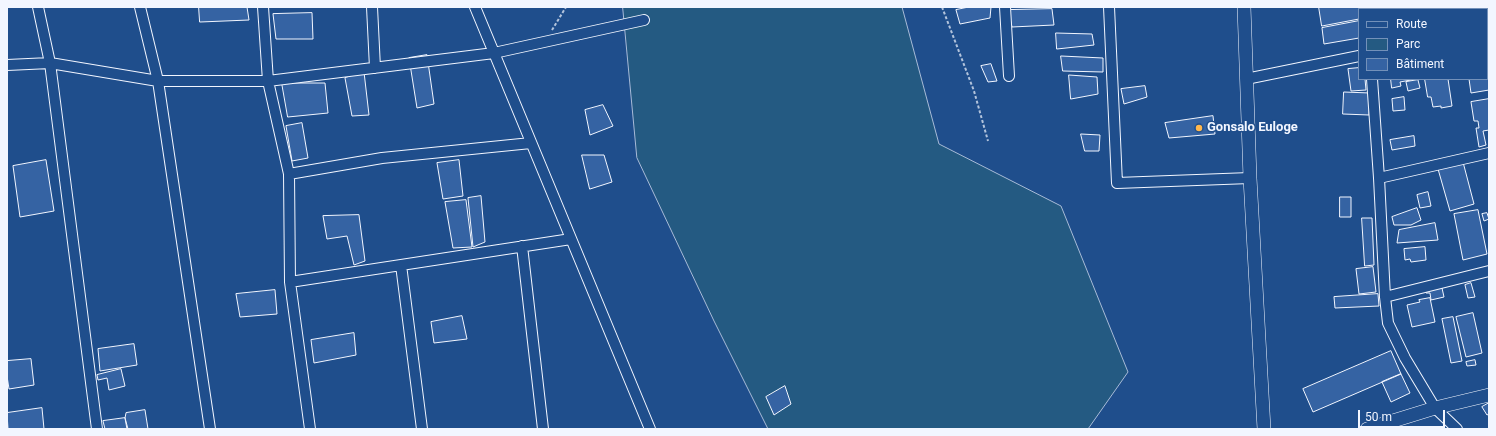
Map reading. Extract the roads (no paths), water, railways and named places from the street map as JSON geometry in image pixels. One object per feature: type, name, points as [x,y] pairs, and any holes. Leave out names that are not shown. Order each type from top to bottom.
[{"type":"street","points":[[38,7],[50,63],[97,429]]},
{"type":"street","points":[[140,7],[158,81],[210,429]]},
{"type":"street","points":[[263,7],[268,81],[289,174],[290,282],[310,429]]},
{"type":"street","points":[[372,7],[375,68]]},
{"type":"street","points":[[475,7],[650,429]]},
{"type":"street","points":[[1005,7],[1009,76]]},
{"type":"street","points":[[1109,7],[1117,182],[1250,178]]},
{"type":"street","points":[[1244,7],[1250,178],[1264,429]]},
{"type":"street","points":[[7,65],[50,63],[158,81],[268,81],[494,52],[644,20]]},
{"type":"street","points":[[1246,79],[1358,56]]},
{"type":"street","points":[[1372,80],[1385,297],[1388,323],[1405,358],[1435,408],[1457,429]]},
{"type":"street","points":[[289,174],[382,158],[531,143]]},
{"type":"street","points":[[1379,178],[1489,153]]},
{"type":"street","points":[[290,282],[571,239]]},
{"type":"street","points":[[522,246],[543,429]]},
{"type":"street","points":[[400,265],[422,429]]},
{"type":"street","points":[[1385,297],[1489,271]]},
{"type":"street","points":[[1367,429],[1435,408],[1489,394]]},
{"type":"street","points":[[639,402],[642,429]]},
{"type":"place","name":"Gonsalo Euloge","points":[[1199,128]]}]
